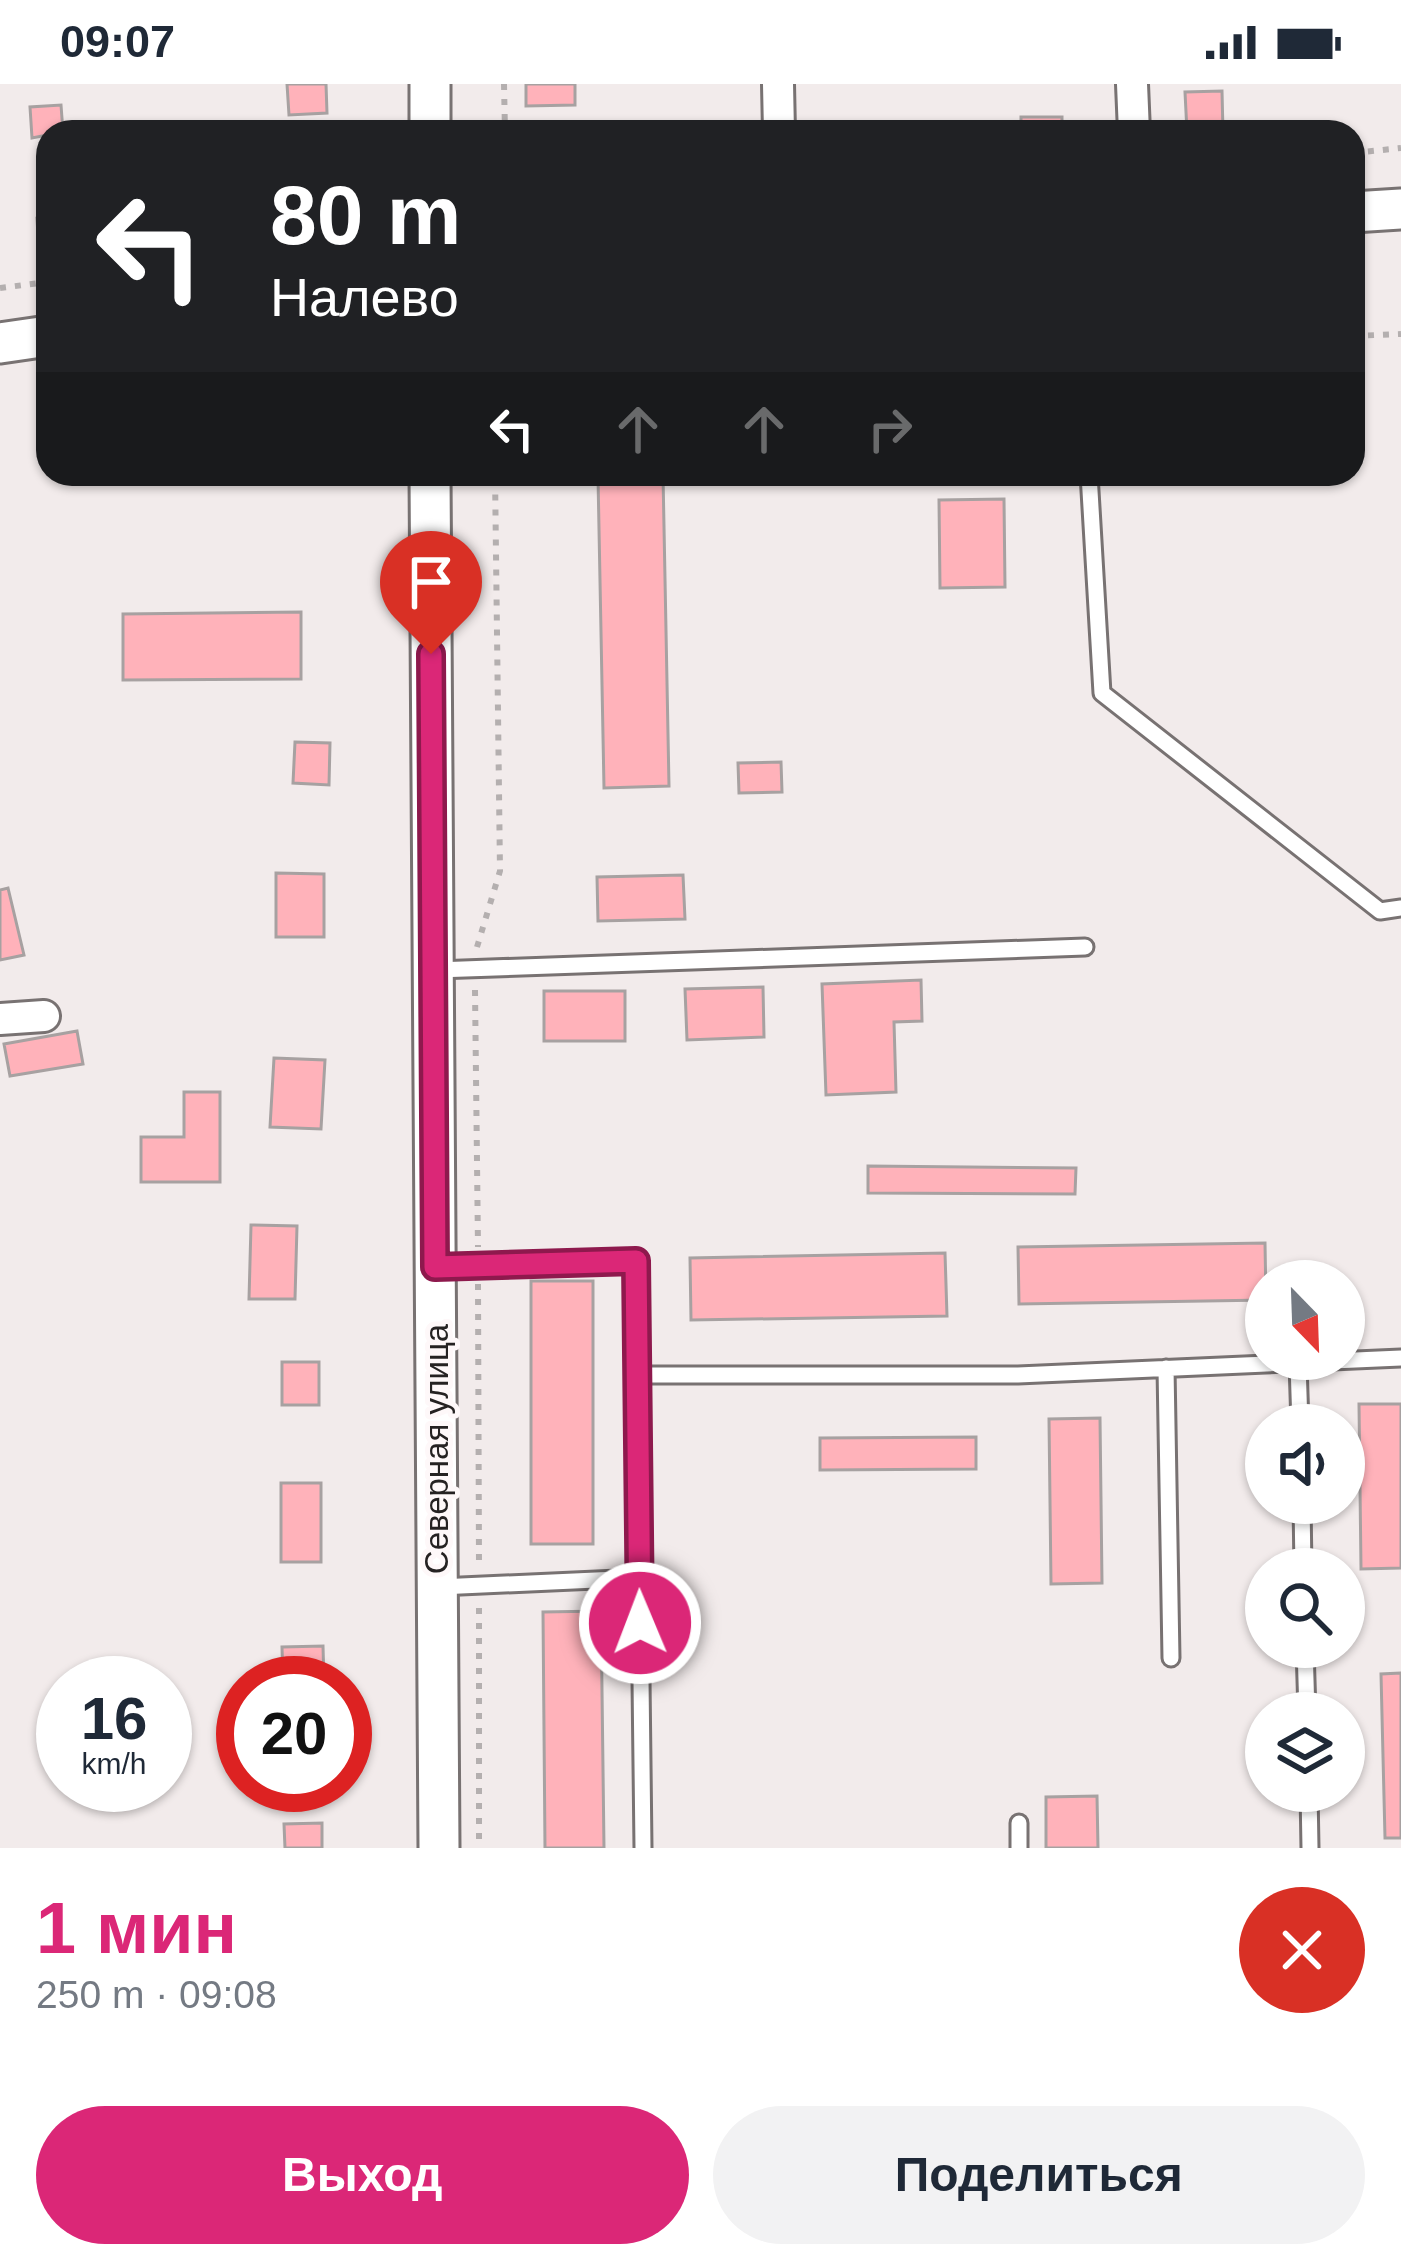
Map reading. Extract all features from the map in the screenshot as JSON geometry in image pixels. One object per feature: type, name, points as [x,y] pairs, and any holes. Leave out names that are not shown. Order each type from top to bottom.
[{"type":"street","points":[[430,84],[430,120]]},
{"type":"street","points":[[778,84],[779,120]]},
{"type":"street","points":[[1132,84],[1134,120]]},
{"type":"street","points":[[1365,211],[1401,209]]},
{"type":"street","points":[[0,343],[36,338]]},
{"type":"street","name":"Северная улица","points":[[430,486],[439,1848]]},
{"type":"street","points":[[0,1019],[44,1016]]},
{"type":"lane","points":[[1090,486],[1102,693],[1379,911],[1401,908]]},
{"type":"lane","points":[[434,970],[1084,947]]},
{"type":"lane","points":[[435,1267],[636,1261],[643,1848]]},
{"type":"lane","points":[[1365,1360],[1401,1358]]},
{"type":"lane","points":[[636,1376],[1018,1375],[1245,1365]]},
{"type":"lane","points":[[1166,1368],[1171,1658]]},
{"type":"lane","points":[[437,1587],[640,1578]]},
{"type":"lane","points":[[1309,1812],[1310,1848]]},
{"type":"lane","points":[[1019,1823],[1019,1848]]},
{"type":"path","points":[[504,84],[505,120]]},
{"type":"path","points":[[1365,152],[1401,148]]},
{"type":"path","points":[[0,288],[36,284]]},
{"type":"path","points":[[1365,336],[1401,334]]},
{"type":"path","points":[[479,1848],[475,955],[500,871],[495,486]]},
{"type":"building","points":[[287,84],[326,84],[327,113],[289,115]]},
{"type":"building","points":[[526,84],[575,84],[575,105],[526,106]]},
{"type":"building","points":[[1222,91],[1223,120],[1186,120],[1185,92]]},
{"type":"building","points":[[61,105],[62,120],[36,120],[36,137],[32,138],[30,107]]},
{"type":"building","points":[[1021,117],[1062,117],[1062,120]]},
{"type":"building","points":[[598,486],[663,486],[669,786],[604,788]]},
{"type":"building","points":[[1004,499],[1005,587],[940,588],[939,500]]},
{"type":"building","points":[[301,612],[301,679],[123,680],[123,614]]},
{"type":"building","points":[[295,742],[330,743],[329,785],[293,783]]},
{"type":"building","points":[[781,762],[782,792],[739,793],[738,763]]},
{"type":"building","points":[[276,873],[324,874],[324,937],[276,937]]},
{"type":"building","points":[[683,875],[685,919],[598,921],[597,877]]},
{"type":"building","points":[[8,888],[24,955],[0,960],[0,890]]},
{"type":"building","points":[[921,980],[922,1021],[894,1022],[896,1092],[826,1095],[822,984]]},
{"type":"building","points":[[763,987],[764,1037],[687,1040],[685,989]]},
{"type":"building","points":[[544,991],[625,991],[625,1041],[544,1041]]},
{"type":"building","points":[[77,1031],[83,1064],[10,1076],[4,1044]]},
{"type":"building","points":[[274,1058],[325,1060],[321,1129],[270,1127]]},
{"type":"building","points":[[184,1092],[220,1092],[220,1182],[141,1182],[141,1137],[184,1137]]},
{"type":"building","points":[[868,1166],[1076,1168],[1075,1194],[868,1193]]},
{"type":"building","points":[[251,1225],[297,1226],[295,1299],[249,1299]]},
{"type":"building","points":[[1265,1243],[1265,1260],[1245,1260],[1245,1300],[1019,1304],[1018,1247]]},
{"type":"building","points":[[945,1253],[947,1316],[691,1320],[690,1258]]},
{"type":"building","points":[[531,1281],[593,1281],[593,1544],[531,1544]]},
{"type":"building","points":[[282,1362],[319,1362],[319,1405],[282,1405]]},
{"type":"building","points":[[1365,1404],[1401,1404],[1401,1568],[1365,1569],[1365,1548],[1361,1548]]},
{"type":"building","points":[[1100,1418],[1102,1583],[1051,1584],[1049,1419]]},
{"type":"building","points":[[976,1437],[976,1469],[820,1470],[820,1438]]},
{"type":"building","points":[[281,1483],[321,1483],[321,1562],[281,1562]]},
{"type":"building","points":[[601,1611],[604,1848],[545,1848],[543,1612]]},
{"type":"building","points":[[323,1646],[323,1656],[282,1656],[282,1647]]},
{"type":"building","points":[[1401,1673],[1401,1838],[1385,1838],[1381,1674]]},
{"type":"building","points":[[1097,1796],[1098,1848],[1046,1848],[1046,1797]]},
{"type":"building","points":[[322,1823],[322,1848],[285,1848],[284,1824]]},
{"type":"route","points":[[431,654],[435,1267],[636,1261],[640,1623]]}]
